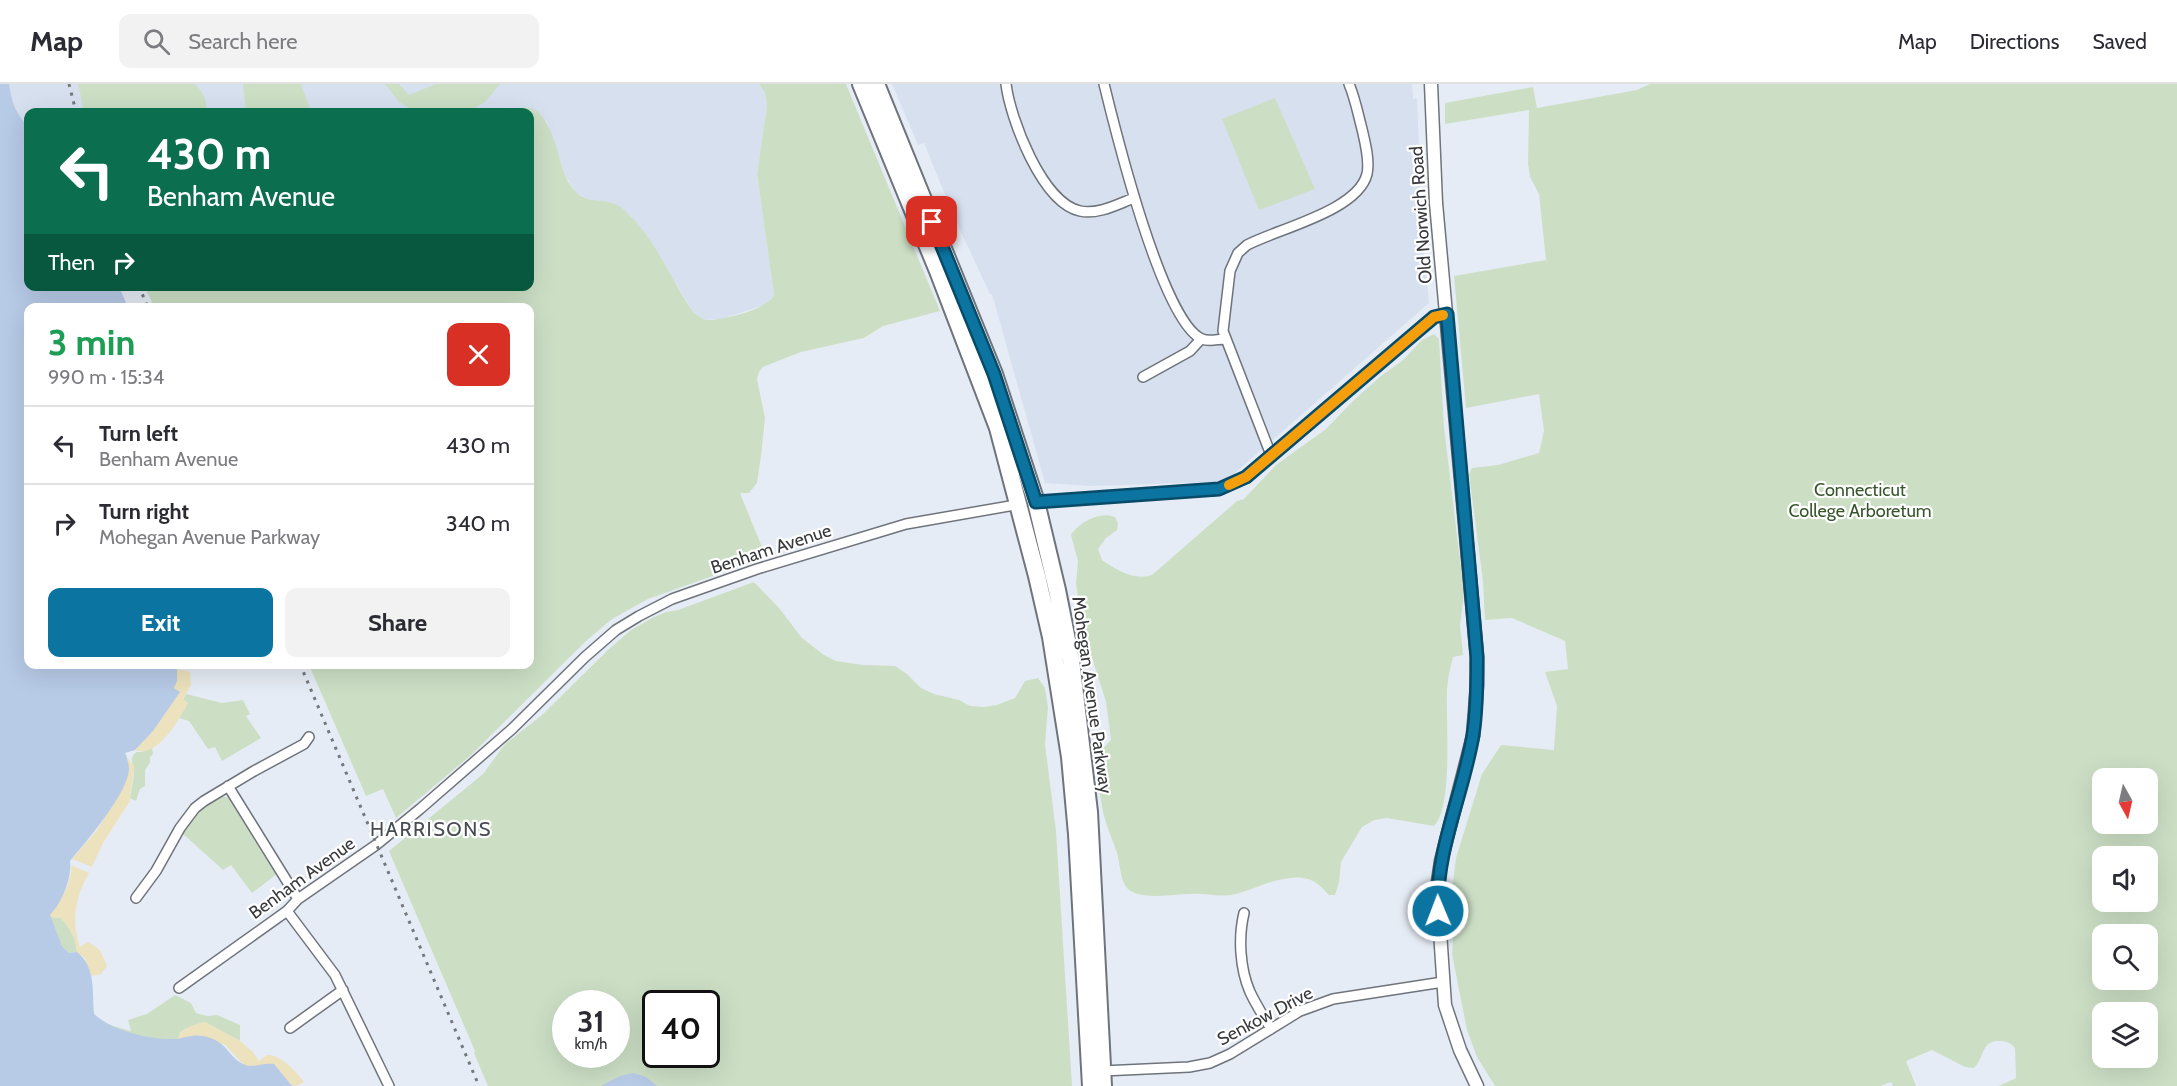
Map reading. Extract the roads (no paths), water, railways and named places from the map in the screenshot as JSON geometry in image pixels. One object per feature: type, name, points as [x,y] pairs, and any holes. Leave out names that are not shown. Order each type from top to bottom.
[{"type":"highway","points":[[861,84],[967,326]]},
{"type":"highway","points":[[876,84],[967,326]]},
{"type":"highway","name":"Mohegan Avenue Parkway","points":[[967,326],[994,374],[1036,502],[1071,660],[1089,812],[1103,1078]]},
{"type":"highway","name":"Mohegan Avenue Parkway","points":[[967,326],[998,428],[1051,637],[1070,757],[1077,834],[1091,1086]]},
{"type":"street","points":[[1006,84],[1011,109],[1036,169],[1055,195],[1069,206],[1086,212],[1134,198]]},
{"type":"street","points":[[1104,84],[1134,198],[1169,292],[1185,320],[1201,339],[1225,339]]},
{"type":"street","name":"Old Norwich Road","points":[[1431,84],[1436,203],[1477,657],[1473,736],[1441,861],[1437,888],[1443,982],[1450,1023],[1477,1086]]},
{"type":"street","points":[[1271,455],[1225,339],[1223,331],[1227,286],[1232,264],[1240,251],[1256,240],[1332,210],[1355,193],[1365,180],[1367,171],[1365,146],[1350,85]]},
{"type":"street","name":"Benham Avenue","points":[[179,988],[287,911],[298,899],[376,845],[512,729],[585,657],[616,630],[639,616],[672,599],[757,569],[906,524],[1018,504],[1219,489],[1246,477],[1434,317],[1447,314]]},
{"type":"street","points":[[1143,377],[1191,350],[1201,339]]},
{"type":"street","points":[[136,898],[156,871],[188,817],[204,801],[271,760],[304,744],[309,737]]},
{"type":"street","points":[[228,786],[298,899]]},
{"type":"street","points":[[287,911],[335,975],[389,1086]]},
{"type":"street","points":[[1244,913],[1240,929],[1250,991],[1271,1029]]},
{"type":"street","name":"Senkow Drive","points":[[1103,1078],[1210,1064],[1300,1011],[1333,999],[1443,982]]},
{"type":"street","points":[[290,1028],[343,990]]},
{"type":"water","points":[[0,84],[9,84],[15,107],[24,122],[24,291],[121,291],[126,303],[24,303],[24,669],[177,669],[177,681],[174,688],[180,692],[153,731],[135,750],[125,753],[129,770],[127,780],[105,817],[70,861],[65,890],[50,915],[62,946],[69,953],[77,952],[87,965],[92,980],[94,1014],[102,1020],[121,1030],[154,1038],[175,1039],[195,1035],[211,1038],[243,1064],[251,1066],[274,1064],[292,1086],[0,1086]]},
{"type":"water","points":[[633,1073],[646,1077],[657,1086],[601,1086],[620,1076]]},
{"type":"railway","points":[[69,84],[75,108]]},
{"type":"railway","points":[[141,291],[146,303]]},
{"type":"railway","points":[[302,669],[479,1086]]},
{"type":"district","name":"HARRISONS","points":[[431,829]]},
{"type":"park label","name":"Connecticut College Arboretum","points":[[1860,500]]}]
